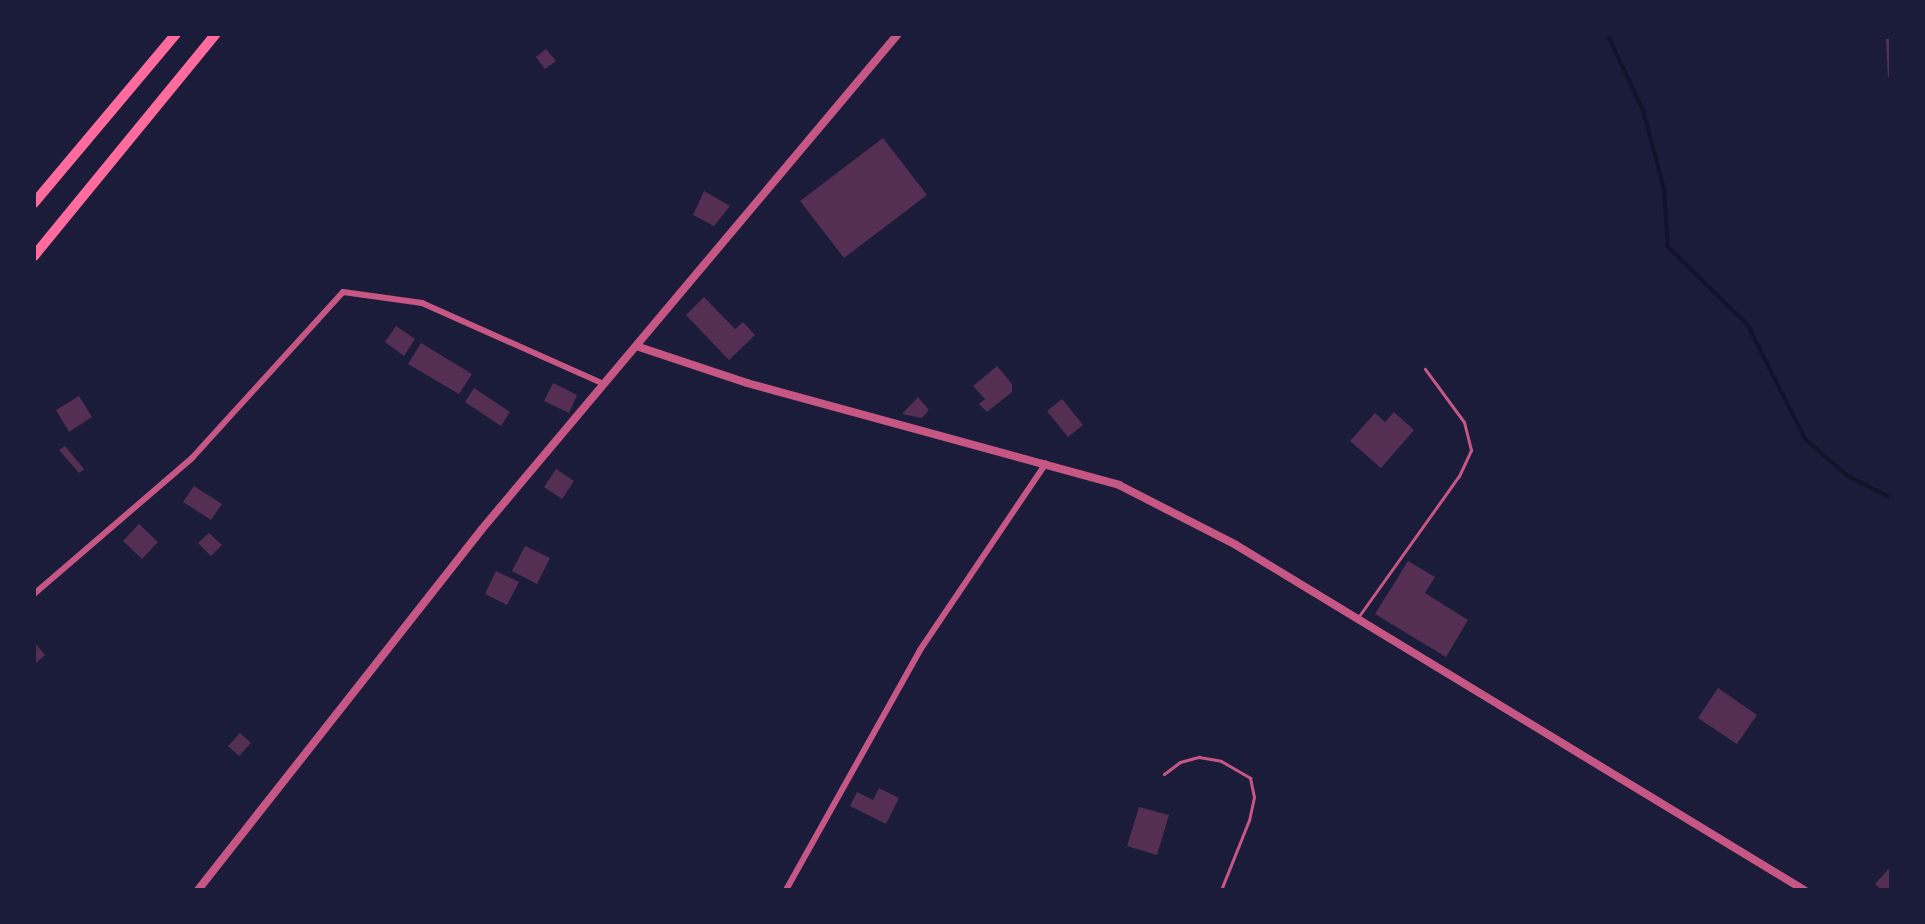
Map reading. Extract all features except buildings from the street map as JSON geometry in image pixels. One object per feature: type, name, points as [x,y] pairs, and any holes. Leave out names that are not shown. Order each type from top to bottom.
[{"type":"highway","points":[[34,203],[176,34]]},
{"type":"highway","points":[[34,256],[216,34]]},
{"type":"street","points":[[198,890],[602,383],[639,347],[898,34]]},
{"type":"street","points":[[34,594],[192,458],[343,292],[422,303],[602,383]]},
{"type":"street","points":[[639,347],[747,383],[1119,485],[1236,545],[1358,617],[1804,890]]},
{"type":"street","points":[[786,890],[920,650],[1046,463]]},
{"type":"lane","points":[[1358,617],[1459,476],[1471,450],[1464,422],[1425,369]]},
{"type":"lane","points":[[1164,774],[1180,762],[1199,757],[1221,761],[1250,778],[1254,797],[1249,820],[1221,890]]},
{"type":"waterway","points":[[1607,34],[1643,110],[1664,189],[1668,247],[1747,324],[1805,439],[1848,476],[1891,498]]}]
